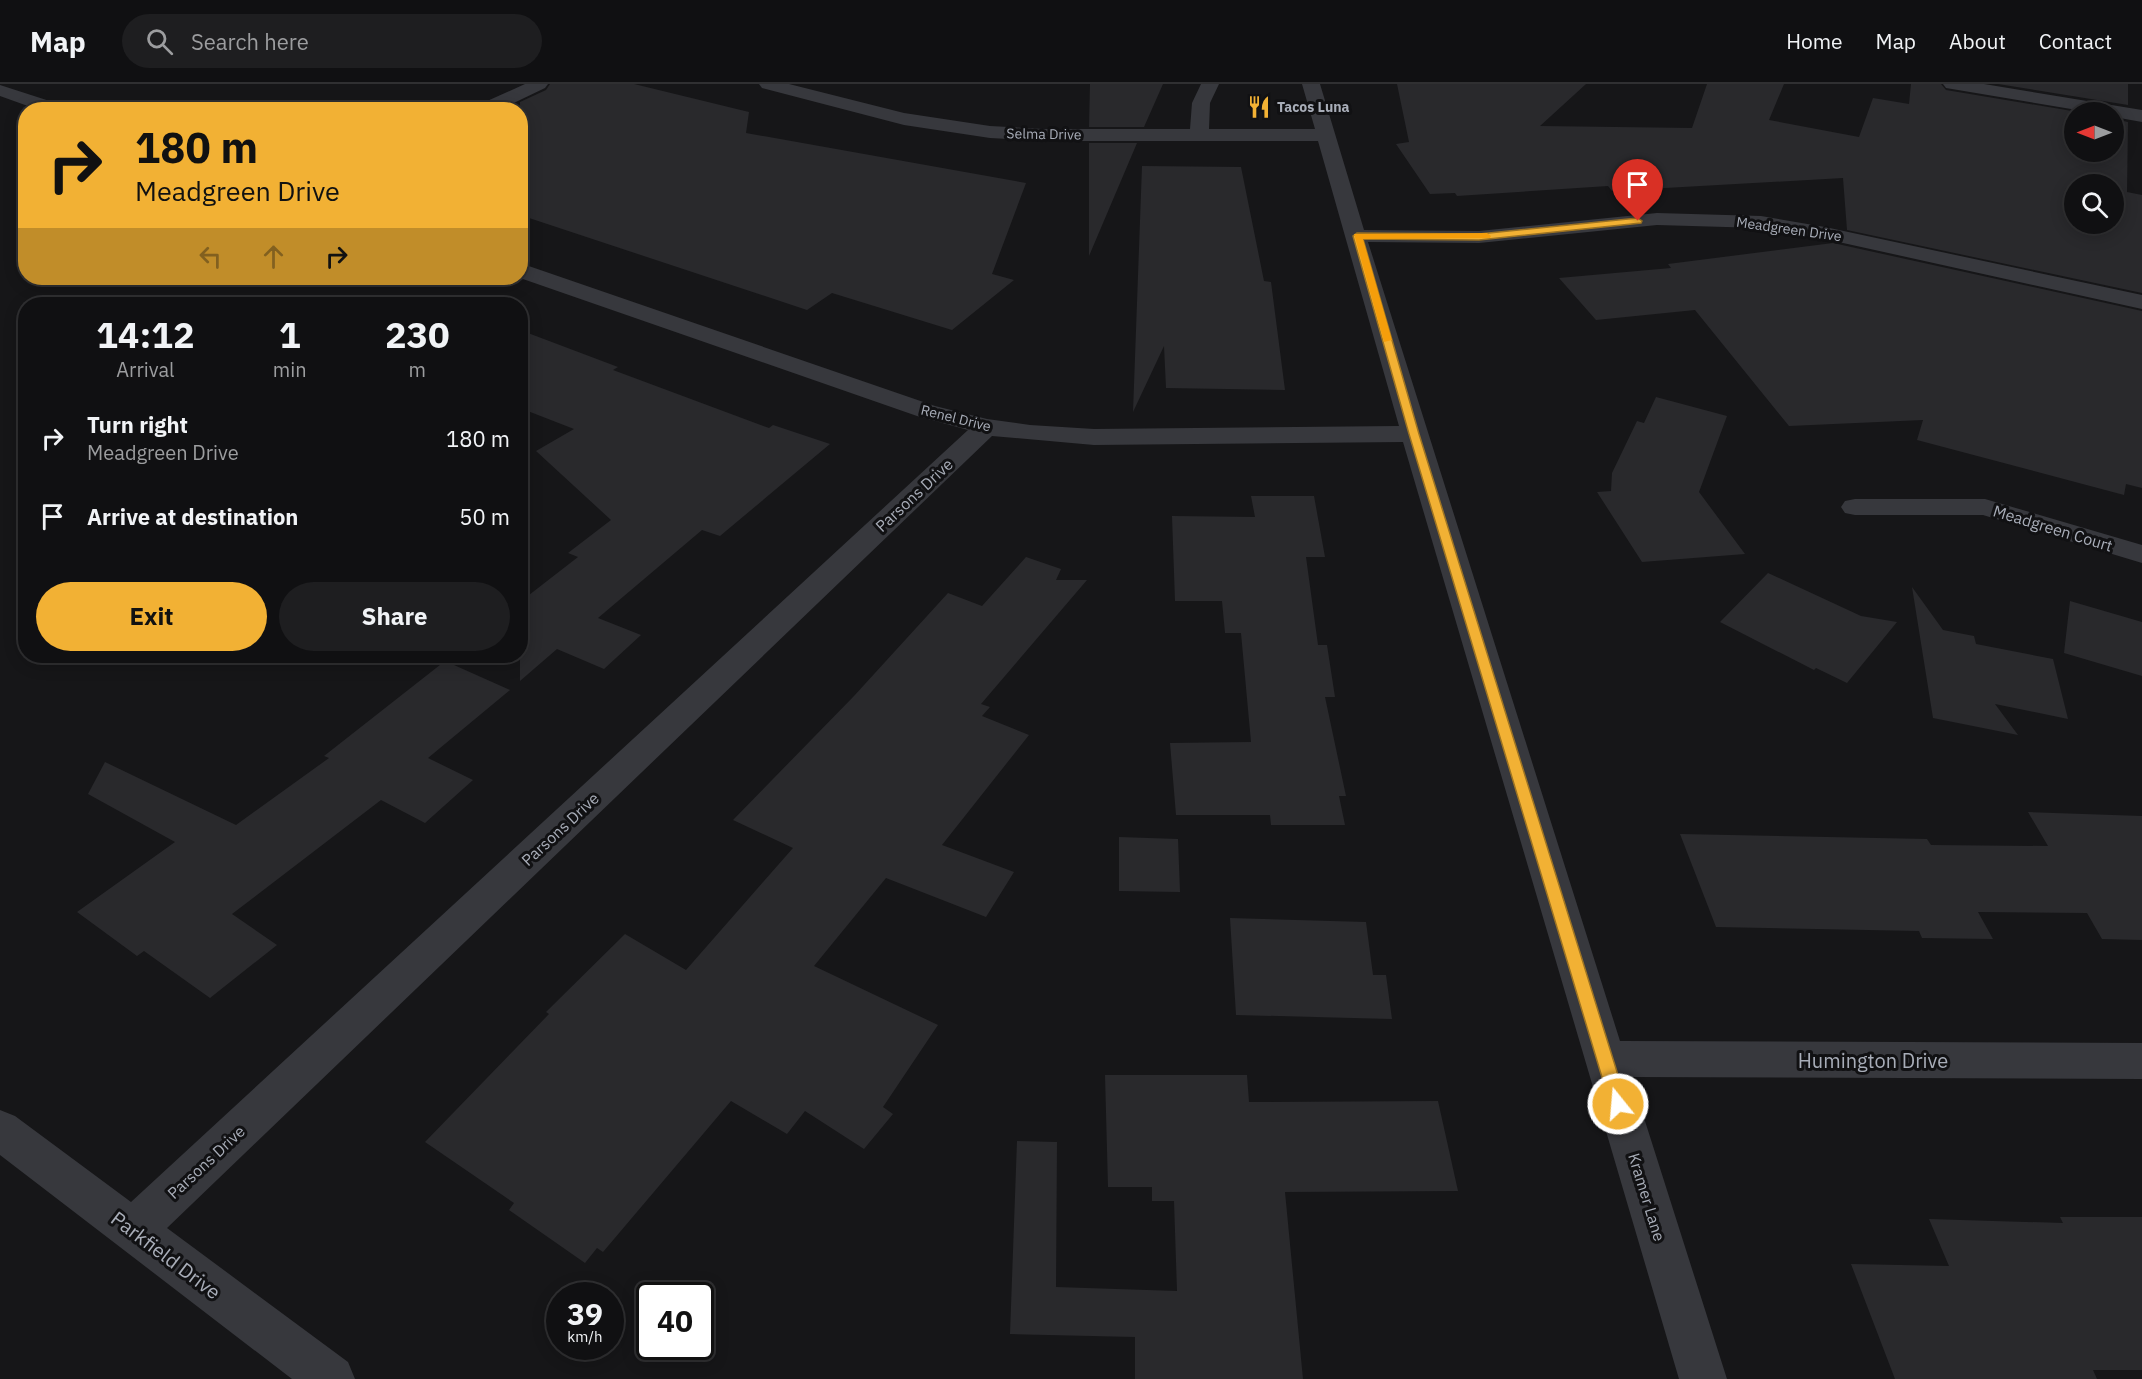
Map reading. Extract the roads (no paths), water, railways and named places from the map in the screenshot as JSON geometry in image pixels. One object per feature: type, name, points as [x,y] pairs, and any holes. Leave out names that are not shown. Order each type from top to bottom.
[{"type":"street","points":[[500,102],[538,84]]},
{"type":"street","name":"Selma Drive","points":[[768,84],[904,119],[970,130],[1043,135],[1326,135]]},
{"type":"street","points":[[1199,135],[1201,103],[1210,84]]},
{"type":"street","name":"Kramer Lane","points":[[1311,84],[1414,434],[1703,1379]]},
{"type":"street","points":[[1952,84],[2142,116]]},
{"type":"street","points":[[0,90],[35,102]]},
{"type":"street","name":"Meadgreen Drive","points":[[1357,236],[1479,237],[1657,219],[1761,222],[1825,233],[2142,302]]},
{"type":"street","name":"Renel Drive","points":[[528,273],[926,411],[986,427],[1030,433],[1094,437],[1414,434]]},
{"type":"street","name":"Parsons Drive","points":[[133,1230],[236,1136],[986,427]]},
{"type":"street","name":"Meadgreen Court","points":[[1855,507],[1985,507],[2142,554]]},
{"type":"street","name":"Humington Drive","points":[[1604,1059],[2142,1061]]},
{"type":"street","name":"Parkfield Drive","points":[[0,1130],[332,1379]]},
{"type":"place","name":"Tacos Luna","points":[[1259,107]]}]
